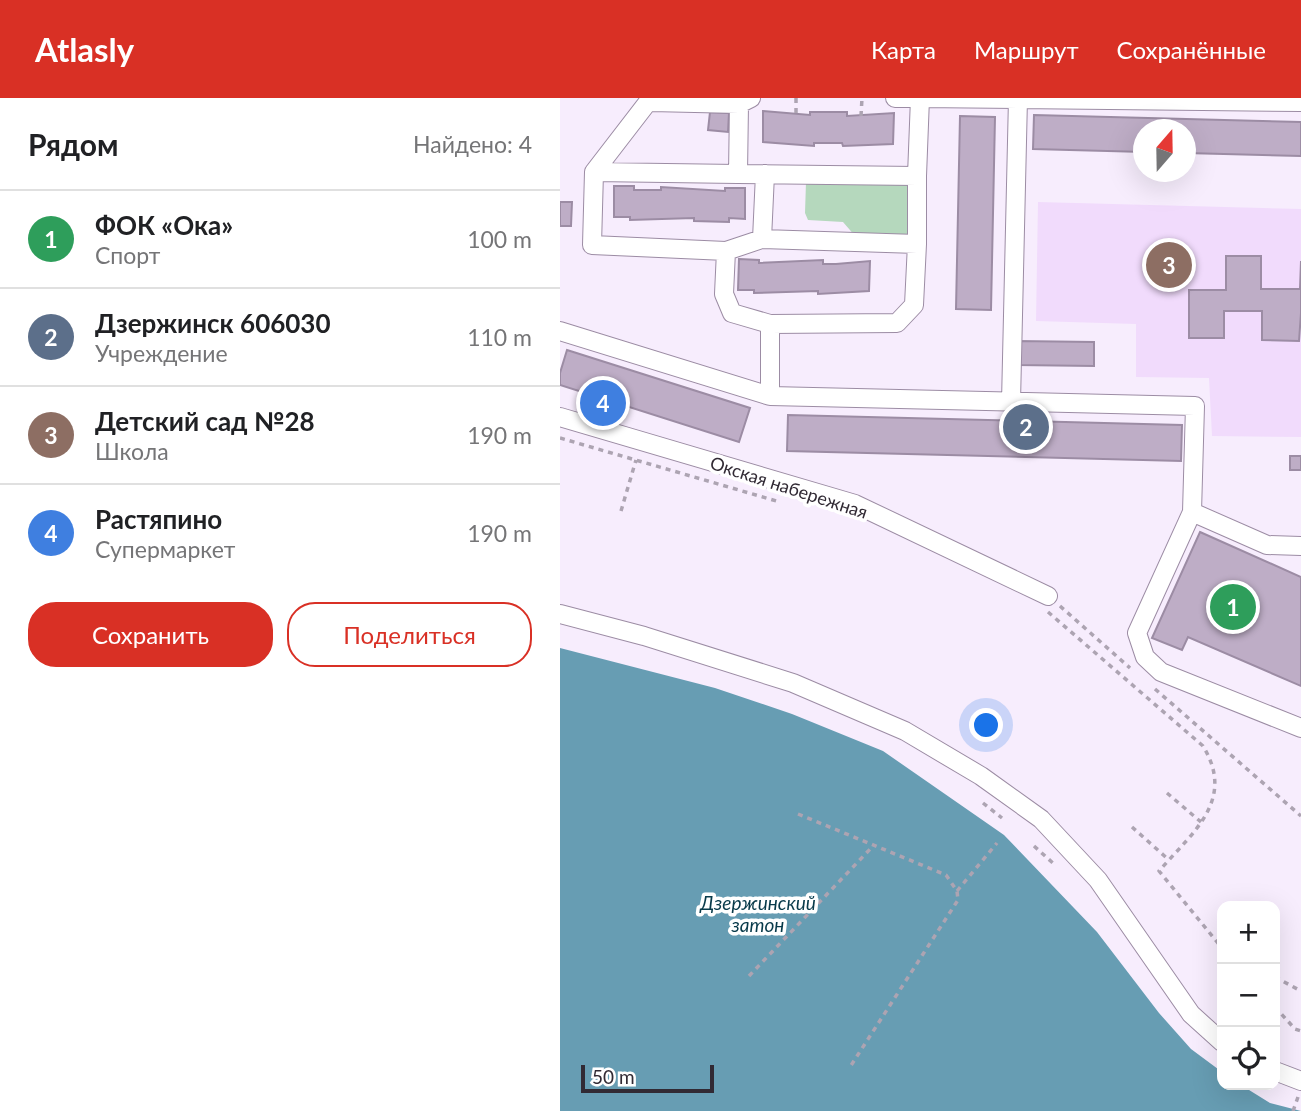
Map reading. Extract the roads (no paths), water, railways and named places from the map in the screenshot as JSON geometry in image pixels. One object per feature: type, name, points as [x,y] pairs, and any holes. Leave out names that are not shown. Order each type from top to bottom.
[{"type":"street","points":[[895,98],[1301,102]]},
{"type":"street","points":[[726,251],[724,294],[732,313],[770,324],[897,323],[914,305],[921,98]]},
{"type":"street","points":[[1011,402],[1018,99]]},
{"type":"street","points":[[738,174],[745,101],[651,100],[594,172],[592,245],[726,251],[762,239],[917,244]]},
{"type":"street","points":[[594,172],[917,176]]},
{"type":"street","points":[[762,239],[765,174]]},
{"type":"street","points":[[770,324],[770,396]]},
{"type":"street","points":[[560,331],[770,396],[1195,406],[1192,512],[1138,633],[1145,657],[1161,672],[1301,728]]},
{"type":"street","name":"Окская набережная","points":[[560,417],[855,504],[1045,601]]},
{"type":"street","points":[[1192,512],[1267,545],[1301,546]]},
{"type":"street","points":[[560,614],[644,636],[793,683],[905,731],[981,776],[1041,818],[1098,880],[1191,1014],[1217,1037]]},
{"type":"street","points":[[1280,1075],[1299,1089]]},
{"type":"water","name":"Дзержинский затон","points":[[560,648],[715,688],[792,714],[883,751],[1004,835],[1097,932],[1159,1013],[1191,1049],[1217,1068],[1217,1090],[1249,1090],[1270,1103],[1301,1111],[560,1111]]},
{"type":"place","name":"Детский сад №28","points":[[1169,265]]},
{"type":"place","name":"Растяпино","points":[[603,403]]},
{"type":"place","name":"Дзержинск 606030","points":[[1026,427]]},
{"type":"place","name":"ФОК «Ока»","points":[[1233,607]]}]
